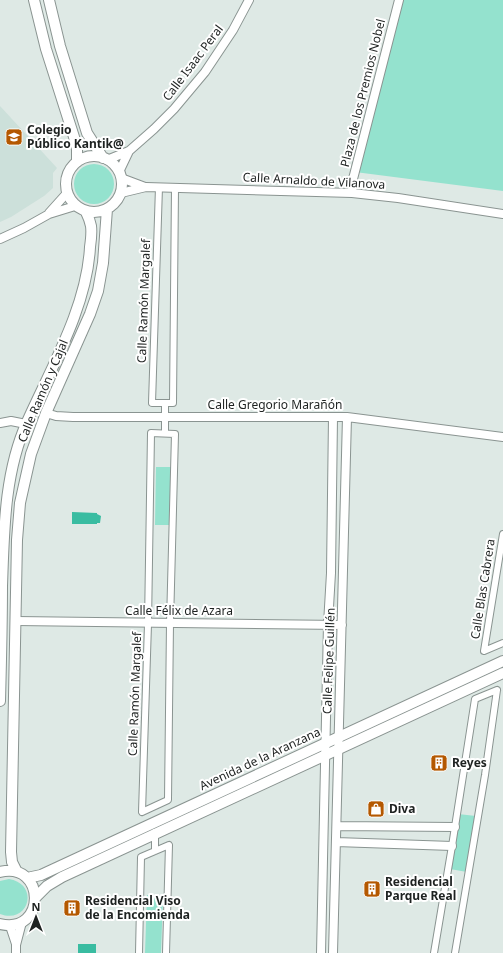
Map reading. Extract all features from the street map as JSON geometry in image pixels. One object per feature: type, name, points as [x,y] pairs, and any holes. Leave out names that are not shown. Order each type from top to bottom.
[{"type":"street","points":[[34,0],[46,49],[74,137],[77,149],[77,162]]},
{"type":"street","points":[[49,0],[60,46],[87,133],[105,159],[120,175],[121,193],[116,202],[107,209],[98,212],[86,212],[75,206],[66,193],[66,177],[70,168],[85,157],[95,156],[105,159]]},
{"type":"street","name":"Calle Isaac Peral","points":[[105,159],[129,151],[174,109],[191,90],[233,30],[249,0]]},
{"type":"street","name":"Plaza de los Premios Nobel","points":[[352,193],[353,179],[399,0]]},
{"type":"street","name":"Calle Isaac Peral","points":[[120,175],[129,151]]},
{"type":"street","name":"Calle Arnaldo de Vilanova","points":[[120,175],[146,187]]},
{"type":"street","name":"Calle Arnaldo de Vilanova","points":[[121,193],[146,187],[159,187],[352,193],[398,198],[503,214]]},
{"type":"street","name":"Calle Ramón Margalef","points":[[159,187],[152,403],[165,403]]},
{"type":"street","points":[[155,851],[156,806],[168,800],[170,623],[175,434],[165,433],[165,403],[173,403],[175,188]]},
{"type":"street","points":[[49,214],[66,193]]},
{"type":"street","points":[[0,239],[49,214],[75,206]]},
{"type":"street","name":"Calle Ramón y Cajal","points":[[17,872],[12,862],[12,852],[16,540],[20,503],[31,454],[46,413],[90,314],[98,291],[103,263],[107,209]]},
{"type":"street","name":"Calle Ramón y Cajal","points":[[0,701],[1,621],[6,500],[16,455],[26,424],[77,311],[85,286],[90,262],[91,232],[91,225],[86,212]]},
{"type":"street","name":"Calle Gregorio Marañón","points":[[46,413],[56,416],[73,417],[347,417],[503,437]]},
{"type":"street","name":"Calle Felipe Guillén","points":[[321,953],[328,624],[331,573],[333,417]]},
{"type":"street","name":"Calle Felipe Guillén","points":[[333,953],[340,736],[347,417]]},
{"type":"street","points":[[0,423],[11,421],[26,424]]},
{"type":"street","name":"Calle Ramón Margalef","points":[[156,806],[142,812],[148,624],[151,433],[165,433]]},
{"type":"street","name":"Calle Blas Cabrera","points":[[503,534],[484,651],[503,643]]},
{"type":"street","name":"Calle Félix de Azara","points":[[16,621],[148,624],[342,625]]},
{"type":"street","name":"Avenida de la Aranzana","points":[[27,878],[42,874],[503,661]]},
{"type":"street","name":"Avenida de la Aranzana","points":[[36,897],[47,886],[62,877],[503,672]]},
{"type":"street","points":[[434,953],[475,699],[497,690],[484,782],[455,953]]},
{"type":"street","points":[[336,826],[455,827]]},
{"type":"street","points":[[336,842],[452,846]]},
{"type":"street","points":[[139,953],[141,857],[169,845],[166,953]]},
{"type":"street","points":[[0,872],[17,872],[27,878],[36,897],[32,911],[22,922],[16,949]]},
{"type":"street","points":[[16,949],[5,925],[22,922]]},
{"type":"shaded area","points":[[403,0],[503,0],[503,191],[355,172]]},
{"type":"shaded area","name":"Colegio Público Kantik@","points":[[0,106],[57,168],[53,173],[53,188],[44,196],[11,217],[0,222]]},
{"type":"shaded area","points":[[94,164],[102,166],[108,170],[112,176],[114,184],[112,192],[108,198],[102,202],[94,204],[86,202],[80,198],[76,192],[74,184],[76,176],[80,170],[86,166]]},
{"type":"shaded area","points":[[156,467],[172,467],[172,525],[155,525]]},
{"type":"shaded area","points":[[72,512],[97,513],[101,516],[100,523],[72,524]]},
{"type":"shaded area","points":[[458,814],[476,816],[467,872],[450,869]]},
{"type":"shaded area","points":[[9,879],[19,882],[25,888],[27,895],[27,902],[24,909],[18,914],[10,916],[0,914],[0,881]]},
{"type":"shaded area","points":[[147,895],[163,896],[161,953],[145,953]]},
{"type":"shaded area","points":[[78,944],[96,944],[96,953],[78,953]]},
{"type":"place","name":"Colegio Público Kantik@","points":[[14,137]]},
{"type":"place","name":"Reyes","points":[[439,763]]},
{"type":"place","name":"Diva","points":[[376,809]]},
{"type":"place","name":"Residencial Parque Real","points":[[372,889]]},
{"type":"place","name":"Residencial Viso de la Encomienda","points":[[72,908]]}]
